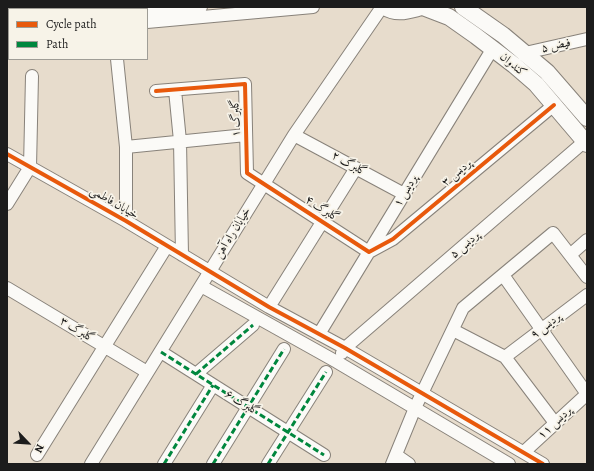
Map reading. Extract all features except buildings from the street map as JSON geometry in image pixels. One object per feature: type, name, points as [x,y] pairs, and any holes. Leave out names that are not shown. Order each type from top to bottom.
[{"type":"main road","points":[[385,7],[389,10],[397,12],[405,12],[423,7]]},
{"type":"main road","name":"کندوان","points":[[423,7],[449,17],[493,48],[536,84],[586,143]]},
{"type":"main road","name":"کندوان","points":[[463,7],[503,35],[547,72],[587,118]]},
{"type":"street","points":[[148,12],[201,7]]},
{"type":"street","points":[[148,22],[313,7]]},
{"type":"street","name":"خیابان راه آهن","points":[[91,464],[294,135],[382,7]]},
{"type":"street","name":"فیض ۵","points":[[525,53],[587,39]]},
{"type":"street","name":"پردیس ۱","points":[[319,334],[493,48]]},
{"type":"street","points":[[117,60],[126,147],[126,221]]},
{"type":"street","points":[[7,204],[30,167],[32,76]]},
{"type":"street","name":"گلبرگ ۱","points":[[156,91],[245,84],[247,173],[264,184]]},
{"type":"street","points":[[175,90],[180,142],[182,255]]},
{"type":"street","name":"پردیس ۳","points":[[369,252],[393,239],[554,105]]},
{"type":"street","points":[[126,147],[246,135]]},
{"type":"street","name":"گلبرگ ۲","points":[[294,135],[404,194]]},
{"type":"street","name":"پردیس ۵","points":[[337,362],[345,348],[586,143]]},
{"type":"street","name":"خیابان فاطمی","points":[[7,154],[126,221],[269,307],[345,348],[543,464]]},
{"type":"street","points":[[269,307],[356,168]]},
{"type":"street","name":"گلبرگ ۴","points":[[264,184],[369,252]]},
{"type":"street","points":[[409,464],[394,459],[415,408],[463,308],[553,233],[587,277]]},
{"type":"street","points":[[570,255],[587,240]]},
{"type":"street","points":[[37,456],[167,246]]},
{"type":"street","points":[[503,275],[587,394]]},
{"type":"street","points":[[201,286],[337,362],[509,464]]},
{"type":"street","name":"گلبرگ ۳","points":[[7,288],[147,372]]},
{"type":"street","name":"پردیس ۹","points":[[505,358],[587,295]]},
{"type":"street","points":[[196,374],[253,325]]},
{"type":"street","points":[[453,330],[505,358],[555,423]]},
{"type":"street","points":[[213,464],[284,349]]},
{"type":"street","name":"گلبرگ ۶","points":[[161,352],[324,455]]},
{"type":"street","points":[[268,464],[326,372]]},
{"type":"street","points":[[164,464],[213,385]]},
{"type":"street","name":"پردیس ۱۱","points":[[524,452],[587,394]]},
{"type":"marked path","points":[[196,374],[253,325]]},
{"type":"marked path","points":[[213,464],[284,349]]},
{"type":"marked path","points":[[161,352],[324,455]]},
{"type":"marked path","points":[[268,464],[326,372]]},
{"type":"marked path","points":[[164,464],[213,385]]},
{"type":"cycle path","points":[[156,91],[245,84],[247,173],[369,252],[393,239],[554,105]]},
{"type":"cycle path","points":[[7,154],[126,221],[269,307],[345,348],[543,464]]}]
